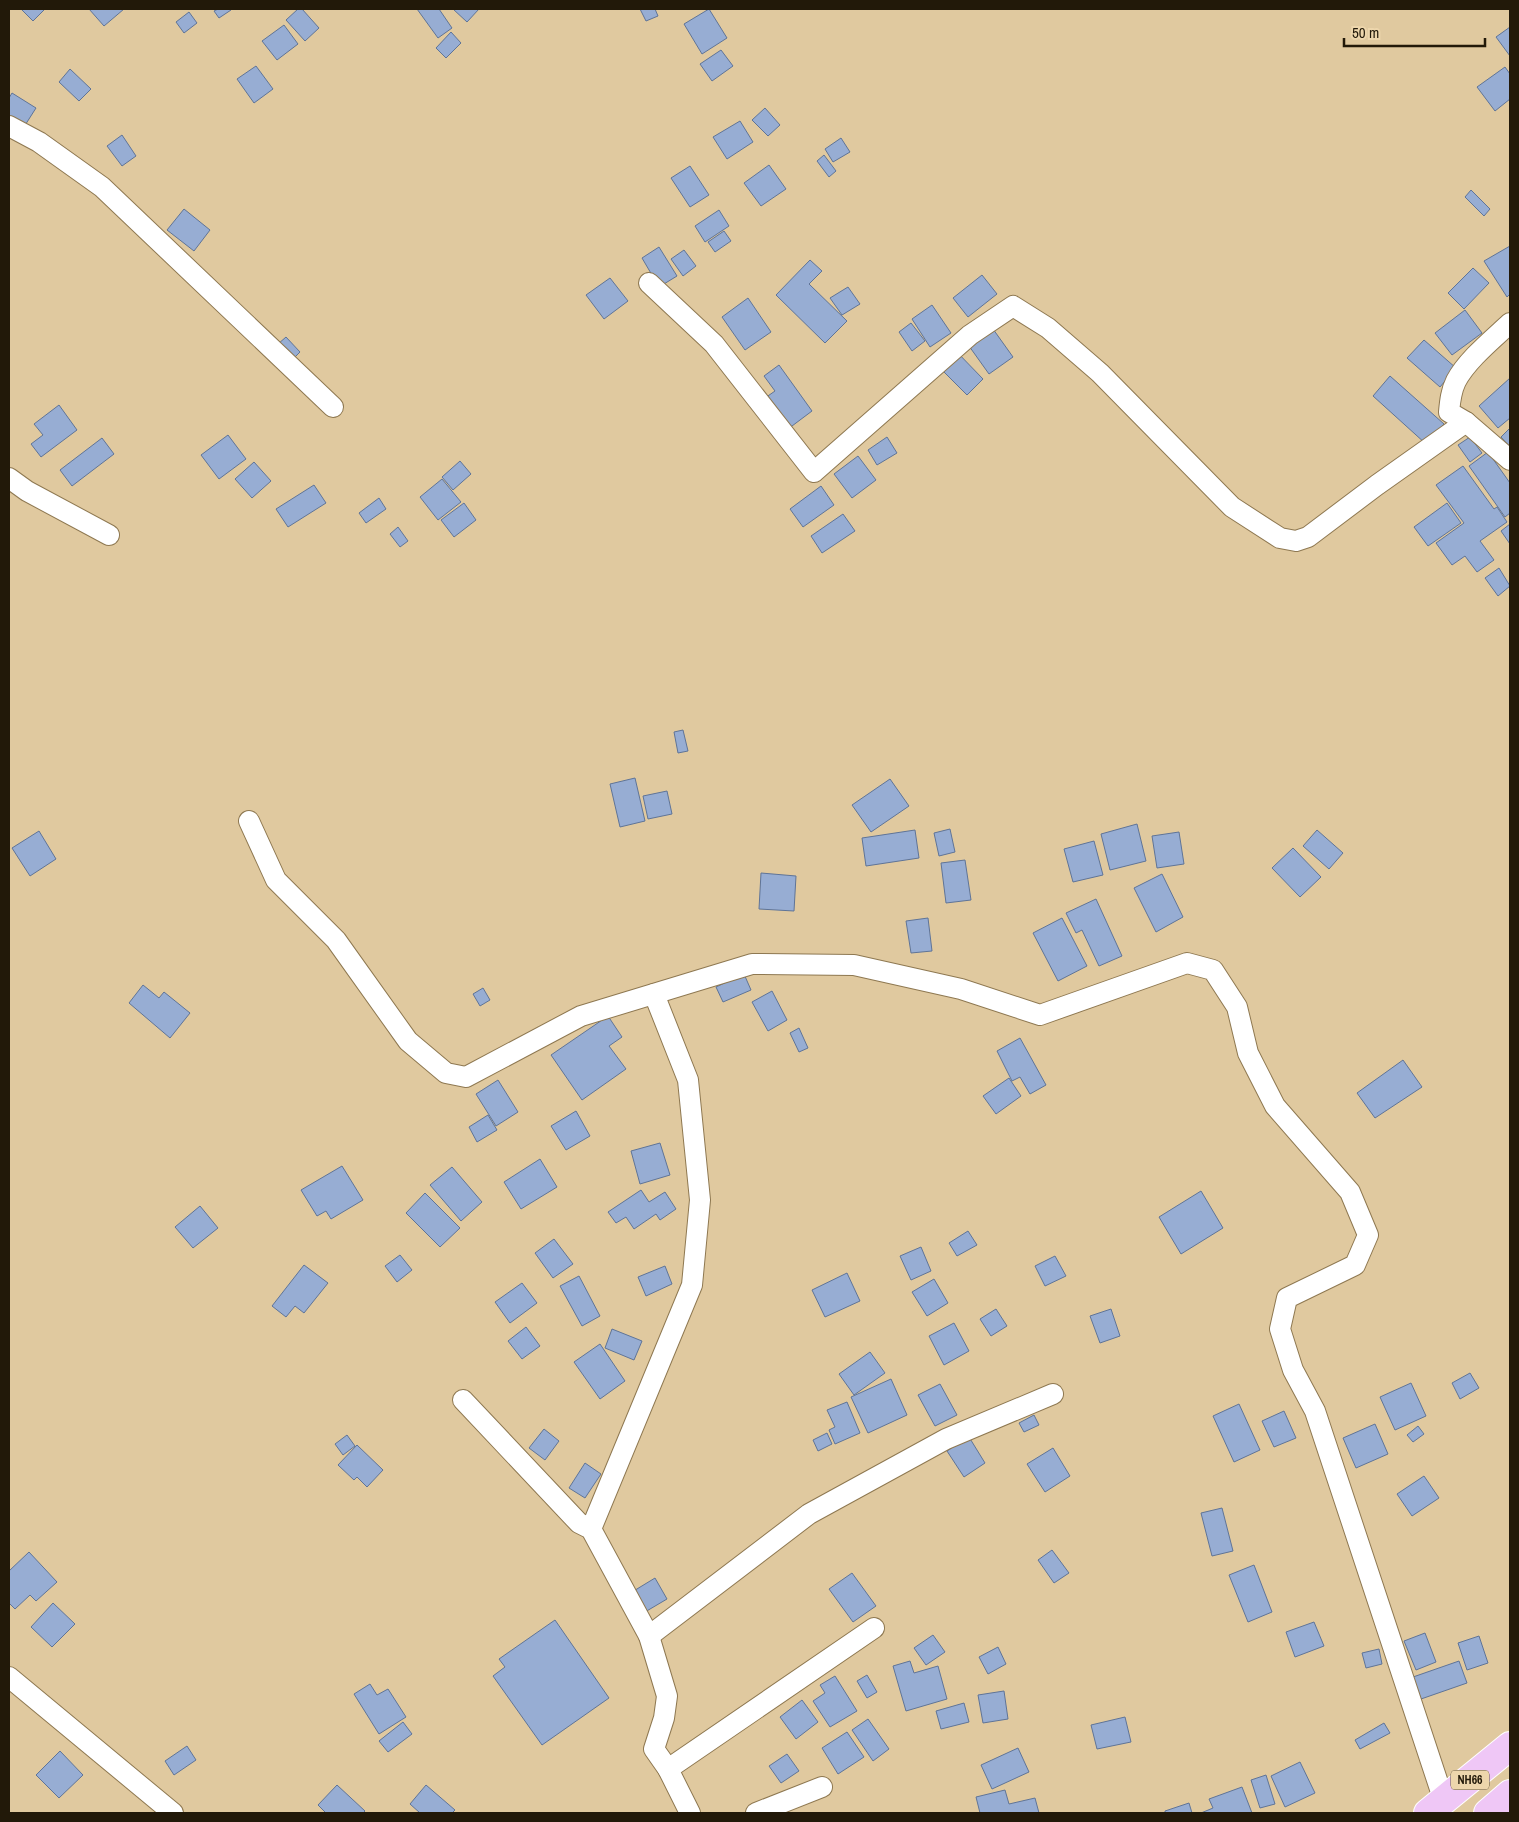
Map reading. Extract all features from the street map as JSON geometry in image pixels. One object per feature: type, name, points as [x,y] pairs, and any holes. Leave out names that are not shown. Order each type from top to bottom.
[{"type":"highway","name":"NH66","points":[[1436,1807],[1510,1746]]},
{"type":"highway","name":"NH66","points":[[1488,1813],[1510,1794]]},
{"type":"street","points":[[9,126],[39,142],[102,187],[333,408]]},
{"type":"street","points":[[649,283],[714,344],[814,472],[970,335],[1013,306],[1048,328],[1100,373],[1232,507],[1280,538],[1296,541],[1308,537],[1466,422]]},
{"type":"street","points":[[1510,323],[1487,344],[1456,380],[1450,396],[1449,412],[1466,422],[1510,460]]},
{"type":"street","points":[[9,478],[27,491],[109,535]]},
{"type":"street","points":[[248,822],[276,880],[336,940],[408,1041],[446,1073],[466,1077],[581,1016],[752,964],[854,965],[961,988],[1040,1015],[1187,963],[1213,970],[1237,1007],[1248,1052],[1274,1106],[1350,1192],[1368,1235],[1355,1265],[1287,1298],[1280,1329],[1293,1370],[1315,1411],[1436,1807]]},
{"type":"street","points":[[591,1528],[692,1285],[700,1200],[688,1080],[654,994]]},
{"type":"street","points":[[650,1636],[810,1514],[946,1439],[1053,1394]]},
{"type":"street","points":[[462,1400],[579,1522],[591,1528],[650,1636],[667,1696],[664,1718],[654,1749],[668,1769],[690,1813]]},
{"type":"street","points":[[668,1769],[874,1628]]},
{"type":"street","points":[[9,1677],[173,1813]]},
{"type":"street","points":[[756,1813],[822,1787]]},
{"type":"building","points":[[21,9],[45,9],[33,21]]},
{"type":"building","points":[[89,9],[124,9],[104,26]]},
{"type":"building","points":[[218,9],[231,10],[219,18],[214,11]]},
{"type":"building","points":[[298,9],[302,9],[319,28],[305,41],[286,20]]},
{"type":"building","points":[[417,9],[439,9],[452,28],[438,38]]},
{"type":"building","points":[[453,9],[479,9],[467,22]]},
{"type":"building","points":[[640,9],[655,9],[658,16],[646,21]]},
{"type":"building","points":[[709,9],[727,38],[702,54],[684,24]]},
{"type":"building","points":[[189,12],[197,23],[184,33],[176,22]]},
{"type":"building","points":[[284,25],[298,44],[277,60],[262,41]]},
{"type":"building","points":[[1510,27],[1510,56],[1496,37]]},
{"type":"building","points":[[451,32],[461,43],[446,58],[436,48]]},
{"type":"building","points":[[721,50],[733,66],[712,81],[700,64]]},
{"type":"building","points":[[256,66],[273,89],[254,103],[237,79]]},
{"type":"building","points":[[1505,67],[1510,74],[1510,99],[1495,111],[1477,87]]},
{"type":"building","points":[[70,69],[91,89],[79,101],[59,82]]},
{"type":"building","points":[[12,93],[36,108],[22,130],[9,121],[9,98]]},
{"type":"building","points":[[765,108],[780,125],[768,136],[752,120]]},
{"type":"building","points":[[740,121],[753,142],[727,159],[713,137]]},
{"type":"building","points":[[122,135],[136,156],[122,166],[107,146]]},
{"type":"building","points":[[841,138],[850,152],[833,162],[825,149]]},
{"type":"building","points":[[824,155],[836,171],[829,177],[817,161]]},
{"type":"building","points":[[769,165],[786,189],[761,206],[744,183]]},
{"type":"building","points":[[690,166],[709,195],[690,207],[671,178]]},
{"type":"building","points":[[1471,190],[1490,209],[1484,216],[1465,197]]},
{"type":"building","points":[[184,209],[210,230],[194,251],[167,230]]},
{"type":"building","points":[[719,210],[729,226],[705,242],[695,226]]},
{"type":"building","points":[[724,231],[731,241],[715,252],[708,242]]},
{"type":"building","points":[[1510,246],[1510,294],[1507,297],[1484,261]]},
{"type":"building","points":[[659,247],[677,276],[659,287],[642,258]]},
{"type":"building","points":[[684,250],[696,266],[683,276],[671,259]]},
{"type":"building","points":[[810,260],[822,271],[809,284],[847,321],[825,343],[776,295]]},
{"type":"building","points":[[1473,268],[1489,283],[1464,309],[1448,293]]},
{"type":"building","points":[[982,275],[997,294],[968,317],[953,298]]},
{"type":"building","points":[[610,278],[628,301],[604,319],[586,295]]},
{"type":"building","points":[[848,287],[860,304],[842,315],[830,298]]},
{"type":"building","points":[[748,298],[771,332],[745,350],[722,317]]},
{"type":"building","points":[[932,305],[951,333],[930,347],[912,319]]},
{"type":"building","points":[[1465,310],[1482,333],[1452,355],[1435,333]]},
{"type":"building","points":[[911,323],[925,341],[912,351],[899,332]]},
{"type":"building","points":[[993,329],[1013,357],[989,374],[969,346]]},
{"type":"building","points":[[286,337],[300,352],[292,360],[278,344]]},
{"type":"building","points":[[1424,340],[1456,368],[1440,387],[1407,358]]},
{"type":"building","points":[[954,349],[983,379],[967,395],[937,365]]},
{"type":"building","points":[[779,365],[812,411],[788,429],[765,398],[775,391],[764,376]]},
{"type":"building","points":[[1390,376],[1444,424],[1426,444],[1373,396]]},
{"type":"building","points":[[1510,378],[1510,418],[1498,428],[1479,406]]},
{"type":"building","points":[[59,405],[77,430],[41,457],[31,444],[43,435],[34,424]]},
{"type":"building","points":[[1510,428],[1510,447],[1501,437]]},
{"type":"building","points":[[228,435],[246,459],[219,479],[201,455]]},
{"type":"building","points":[[887,437],[897,453],[877,465],[868,450]]},
{"type":"building","points":[[1470,437],[1482,453],[1470,462],[1458,445]]},
{"type":"building","points":[[102,438],[114,454],[72,486],[60,470]]},
{"type":"building","points":[[1488,452],[1510,483],[1510,513],[1505,517],[1469,466]]},
{"type":"building","points":[[858,456],[876,480],[852,498],[834,474]]},
{"type":"building","points":[[460,461],[471,474],[453,490],[442,477]]},
{"type":"building","points":[[254,462],[271,481],[252,498],[235,479]]},
{"type":"building","points":[[1463,466],[1494,509],[1497,507],[1507,522],[1480,541],[1494,560],[1477,572],[1465,556],[1452,565],[1436,543],[1464,523],[1436,485]]},
{"type":"building","points":[[442,479],[461,502],[438,520],[420,497]]},
{"type":"building","points":[[314,485],[326,503],[288,527],[276,509]]},
{"type":"building","points":[[821,486],[834,505],[803,527],[790,509]]},
{"type":"building","points":[[379,498],[386,509],[366,523],[359,513]]},
{"type":"building","points":[[464,503],[476,520],[454,537],[441,520]]},
{"type":"building","points":[[1447,503],[1461,523],[1428,546],[1414,527]]},
{"type":"building","points":[[843,514],[855,531],[822,553],[811,536]]},
{"type":"building","points":[[1510,524],[1510,544],[1501,531]]},
{"type":"building","points":[[398,527],[408,541],[400,547],[390,534]]},
{"type":"building","points":[[1499,568],[1510,586],[1498,596],[1485,578]]},
{"type":"building","points":[[683,730],[688,751],[678,753],[674,732]]},
{"type":"building","points":[[635,778],[645,821],[620,827],[610,784]]},
{"type":"building","points":[[890,779],[909,806],[871,832],[852,805]]},
{"type":"building","points":[[667,791],[672,814],[648,819],[643,796]]},
{"type":"building","points":[[1137,824],[1146,861],[1110,870],[1101,834]]},
{"type":"building","points":[[950,829],[955,852],[939,856],[934,833]]},
{"type":"building","points":[[915,830],[919,858],[866,866],[862,838]]},
{"type":"building","points":[[1317,830],[1343,853],[1329,869],[1303,846]]},
{"type":"building","points":[[39,831],[56,859],[30,876],[12,848]]},
{"type":"building","points":[[1179,832],[1184,864],[1157,868],[1152,836]]},
{"type":"building","points":[[1094,841],[1103,875],[1073,882],[1064,849]]},
{"type":"building","points":[[1293,848],[1321,877],[1300,897],[1272,868]]},
{"type":"building","points":[[965,860],[971,900],[946,903],[941,863]]},
{"type":"building","points":[[761,873],[796,876],[794,911],[759,909]]},
{"type":"building","points":[[1162,874],[1183,917],[1156,932],[1134,888]]},
{"type":"building","points":[[1096,899],[1122,956],[1099,966],[1082,930],[1076,933],[1066,913]]},
{"type":"building","points":[[928,918],[932,951],[911,953],[906,921]]},
{"type":"building","points":[[1062,918],[1087,966],[1058,981],[1033,933]]},
{"type":"building","points":[[744,974],[751,990],[723,1002],[716,987]]},
{"type":"building","points":[[143,985],[159,998],[164,992],[190,1013],[170,1038],[129,1003]]},
{"type":"building","points":[[483,988],[490,1000],[480,1006],[473,994]]},
{"type":"building","points":[[772,991],[787,1020],[768,1031],[752,1002]]},
{"type":"building","points":[[608,1016],[622,1037],[609,1046],[626,1069],[582,1100],[551,1055]]},
{"type":"building","points":[[799,1028],[808,1048],[799,1052],[790,1033]]},
{"type":"building","points":[[1020,1038],[1046,1085],[1030,1094],[1020,1077],[1012,1081],[997,1051]]},
{"type":"building","points":[[1403,1060],[1422,1087],[1375,1118],[1357,1093]]},
{"type":"building","points":[[1009,1078],[1021,1096],[996,1114],[983,1096]]},
{"type":"building","points":[[498,1080],[518,1112],[496,1126],[476,1094]]},
{"type":"building","points":[[576,1111],[590,1136],[566,1150],[551,1126]]},
{"type":"building","points":[[488,1115],[497,1130],[477,1142],[469,1127]]},
{"type":"building","points":[[660,1143],[670,1175],[640,1184],[631,1151]]},
{"type":"building","points":[[540,1159],[557,1187],[521,1209],[504,1182]]},
{"type":"building","points":[[342,1166],[363,1200],[331,1219],[326,1211],[317,1216],[301,1190]]},
{"type":"building","points":[[452,1167],[482,1202],[461,1221],[430,1185]]},
{"type":"building","points":[[641,1190],[649,1202],[665,1192],[676,1209],[660,1220],[656,1214],[634,1229],[626,1217],[616,1223],[608,1212]]},
{"type":"building","points":[[1201,1191],[1223,1228],[1181,1254],[1159,1217]]},
{"type":"building","points":[[425,1193],[460,1228],[440,1247],[406,1213]]},
{"type":"building","points":[[200,1206],[218,1228],[193,1248],[175,1227]]},
{"type":"building","points":[[968,1231],[977,1245],[957,1256],[949,1243]]},
{"type":"building","points":[[554,1239],[573,1264],[553,1278],[535,1253]]},
{"type":"building","points":[[921,1247],[931,1271],[911,1280],[900,1256]]},
{"type":"building","points":[[400,1255],[412,1270],[397,1282],[385,1266]]},
{"type":"building","points":[[1055,1256],[1066,1276],[1045,1286],[1035,1266]]},
{"type":"building","points":[[304,1265],[328,1283],[304,1313],[295,1306],[286,1317],[272,1306]]},
{"type":"building","points":[[665,1266],[672,1284],[646,1296],[638,1277]]},
{"type":"building","points":[[847,1273],[860,1301],[825,1317],[812,1290]]},
{"type":"building","points":[[579,1276],[600,1316],[582,1326],[560,1286]]},
{"type":"building","points":[[934,1279],[948,1303],[927,1316],[912,1292]]},
{"type":"building","points":[[522,1283],[537,1303],[510,1323],[495,1302]]},
{"type":"building","points":[[996,1309],[1007,1326],[991,1336],[980,1319]]},
{"type":"building","points":[[1111,1309],[1120,1336],[1100,1343],[1090,1316]]},
{"type":"building","points":[[954,1323],[969,1351],[944,1365],[929,1336]]},
{"type":"building","points":[[526,1327],[540,1346],[522,1359],[508,1341]]},
{"type":"building","points":[[612,1329],[642,1341],[634,1360],[605,1348]]},
{"type":"building","points":[[600,1344],[625,1381],[600,1399],[574,1362]]},
{"type":"building","points":[[870,1352],[885,1373],[854,1395],[839,1374]]},
{"type":"building","points":[[1470,1373],[1479,1388],[1460,1399],[1452,1383]]},
{"type":"building","points":[[891,1379],[907,1415],[868,1433],[851,1397]]},
{"type":"building","points":[[1411,1383],[1426,1416],[1395,1430],[1380,1397]]},
{"type":"building","points":[[940,1384],[957,1415],[935,1426],[918,1395]]},
{"type":"building","points":[[847,1402],[860,1433],[835,1444],[829,1430],[835,1427],[827,1410]]},
{"type":"building","points":[[1239,1404],[1260,1450],[1234,1462],[1213,1416]]},
{"type":"building","points":[[1284,1411],[1296,1438],[1274,1447],[1262,1421]]},
{"type":"building","points":[[1034,1415],[1039,1425],[1024,1432],[1019,1423]]},
{"type":"building","points":[[1375,1424],[1388,1454],[1356,1468],[1343,1438]]},
{"type":"building","points":[[1418,1426],[1424,1434],[1413,1442],[1407,1435]]},
{"type":"building","points":[[544,1429],[559,1441],[545,1460],[529,1448]]},
{"type":"building","points":[[827,1433],[832,1444],[818,1451],[813,1440]]},
{"type":"building","points":[[347,1435],[355,1446],[343,1455],[335,1444]]},
{"type":"building","points":[[969,1437],[985,1463],[964,1477],[947,1451]]},
{"type":"building","points":[[357,1445],[383,1470],[367,1487],[357,1477],[354,1480],[338,1465]]},
{"type":"building","points":[[1053,1448],[1070,1476],[1045,1492],[1027,1464]]},
{"type":"building","points":[[585,1463],[601,1474],[585,1498],[569,1488]]},
{"type":"building","points":[[1424,1476],[1439,1498],[1412,1516],[1397,1494]]},
{"type":"building","points":[[1222,1508],[1233,1551],[1212,1556],[1201,1513]]},
{"type":"building","points":[[1052,1550],[1069,1573],[1054,1583],[1038,1560]]},
{"type":"building","points":[[29,1552],[57,1582],[36,1601],[30,1595],[15,1609],[9,1603],[9,1571]]},
{"type":"building","points":[[1254,1565],[1272,1612],[1248,1622],[1229,1575]]},
{"type":"building","points":[[852,1573],[876,1606],[853,1622],[829,1589]]},
{"type":"building","points":[[655,1578],[667,1599],[645,1612],[632,1592]]},
{"type":"building","points":[[53,1603],[75,1624],[52,1647],[31,1627]]},
{"type":"building","points":[[555,1620],[609,1698],[542,1745],[493,1676],[505,1667],[499,1659]]},
{"type":"building","points":[[1314,1622],[1324,1646],[1295,1657],[1286,1632]]},
{"type":"building","points":[[1425,1633],[1436,1662],[1416,1670],[1404,1641]]},
{"type":"building","points":[[933,1635],[945,1652],[926,1665],[914,1648]]},
{"type":"building","points":[[1479,1636],[1488,1663],[1467,1670],[1458,1643]]},
{"type":"building","points":[[998,1647],[1006,1664],[988,1674],[979,1657]]},
{"type":"building","points":[[1379,1649],[1382,1664],[1366,1668],[1362,1653]]},
{"type":"building","points":[[910,1661],[914,1673],[938,1666],[947,1699],[906,1711],[893,1666]]},
{"type":"building","points":[[1459,1661],[1467,1683],[1421,1699],[1413,1677]]},
{"type":"building","points":[[867,1675],[877,1692],[867,1698],[857,1681]]},
{"type":"building","points":[[835,1676],[857,1711],[830,1727],[813,1701],[825,1693],[820,1685]]},
{"type":"building","points":[[370,1684],[377,1695],[388,1689],[406,1717],[379,1734],[354,1694]]},
{"type":"building","points":[[1004,1691],[1008,1719],[983,1723],[978,1695]]},
{"type":"building","points":[[802,1700],[818,1722],[796,1739],[780,1717]]},
{"type":"building","points":[[964,1703],[969,1722],[941,1729],[936,1711]]},
{"type":"building","points":[[1125,1717],[1131,1742],[1097,1749],[1091,1725]]},
{"type":"building","points":[[868,1719],[889,1749],[873,1761],[852,1730]]},
{"type":"building","points":[[403,1722],[412,1734],[388,1752],[379,1741]]},
{"type":"building","points":[[1384,1723],[1390,1733],[1360,1749],[1355,1740]]},
{"type":"building","points":[[847,1732],[864,1757],[838,1774],[822,1748]]},
{"type":"building","points":[[187,1746],[196,1760],[174,1775],[165,1761]]},
{"type":"building","points":[[1018,1748],[1029,1772],[992,1789],[981,1765]]},
{"type":"building","points":[[60,1751],[83,1775],[59,1798],[36,1775]]},
{"type":"building","points":[[787,1754],[799,1771],[781,1783],[769,1766]]},
{"type":"building","points":[[1300,1762],[1315,1793],[1285,1807],[1271,1776]]},
{"type":"building","points":[[1266,1775],[1275,1804],[1260,1808],[1251,1780]]},
{"type":"building","points":[[337,1785],[365,1811],[363,1813],[326,1813],[318,1805]]},
{"type":"building","points":[[426,1785],[455,1810],[452,1813],[420,1813],[410,1804]]},
{"type":"building","points":[[1242,1787],[1252,1813],[1201,1813],[1213,1808],[1209,1799]]},
{"type":"building","points":[[1005,1790],[1009,1804],[1035,1798],[1039,1813],[980,1813],[976,1797]]},
{"type":"building","points":[[1189,1803],[1192,1813],[1165,1813],[1165,1811]]}]
